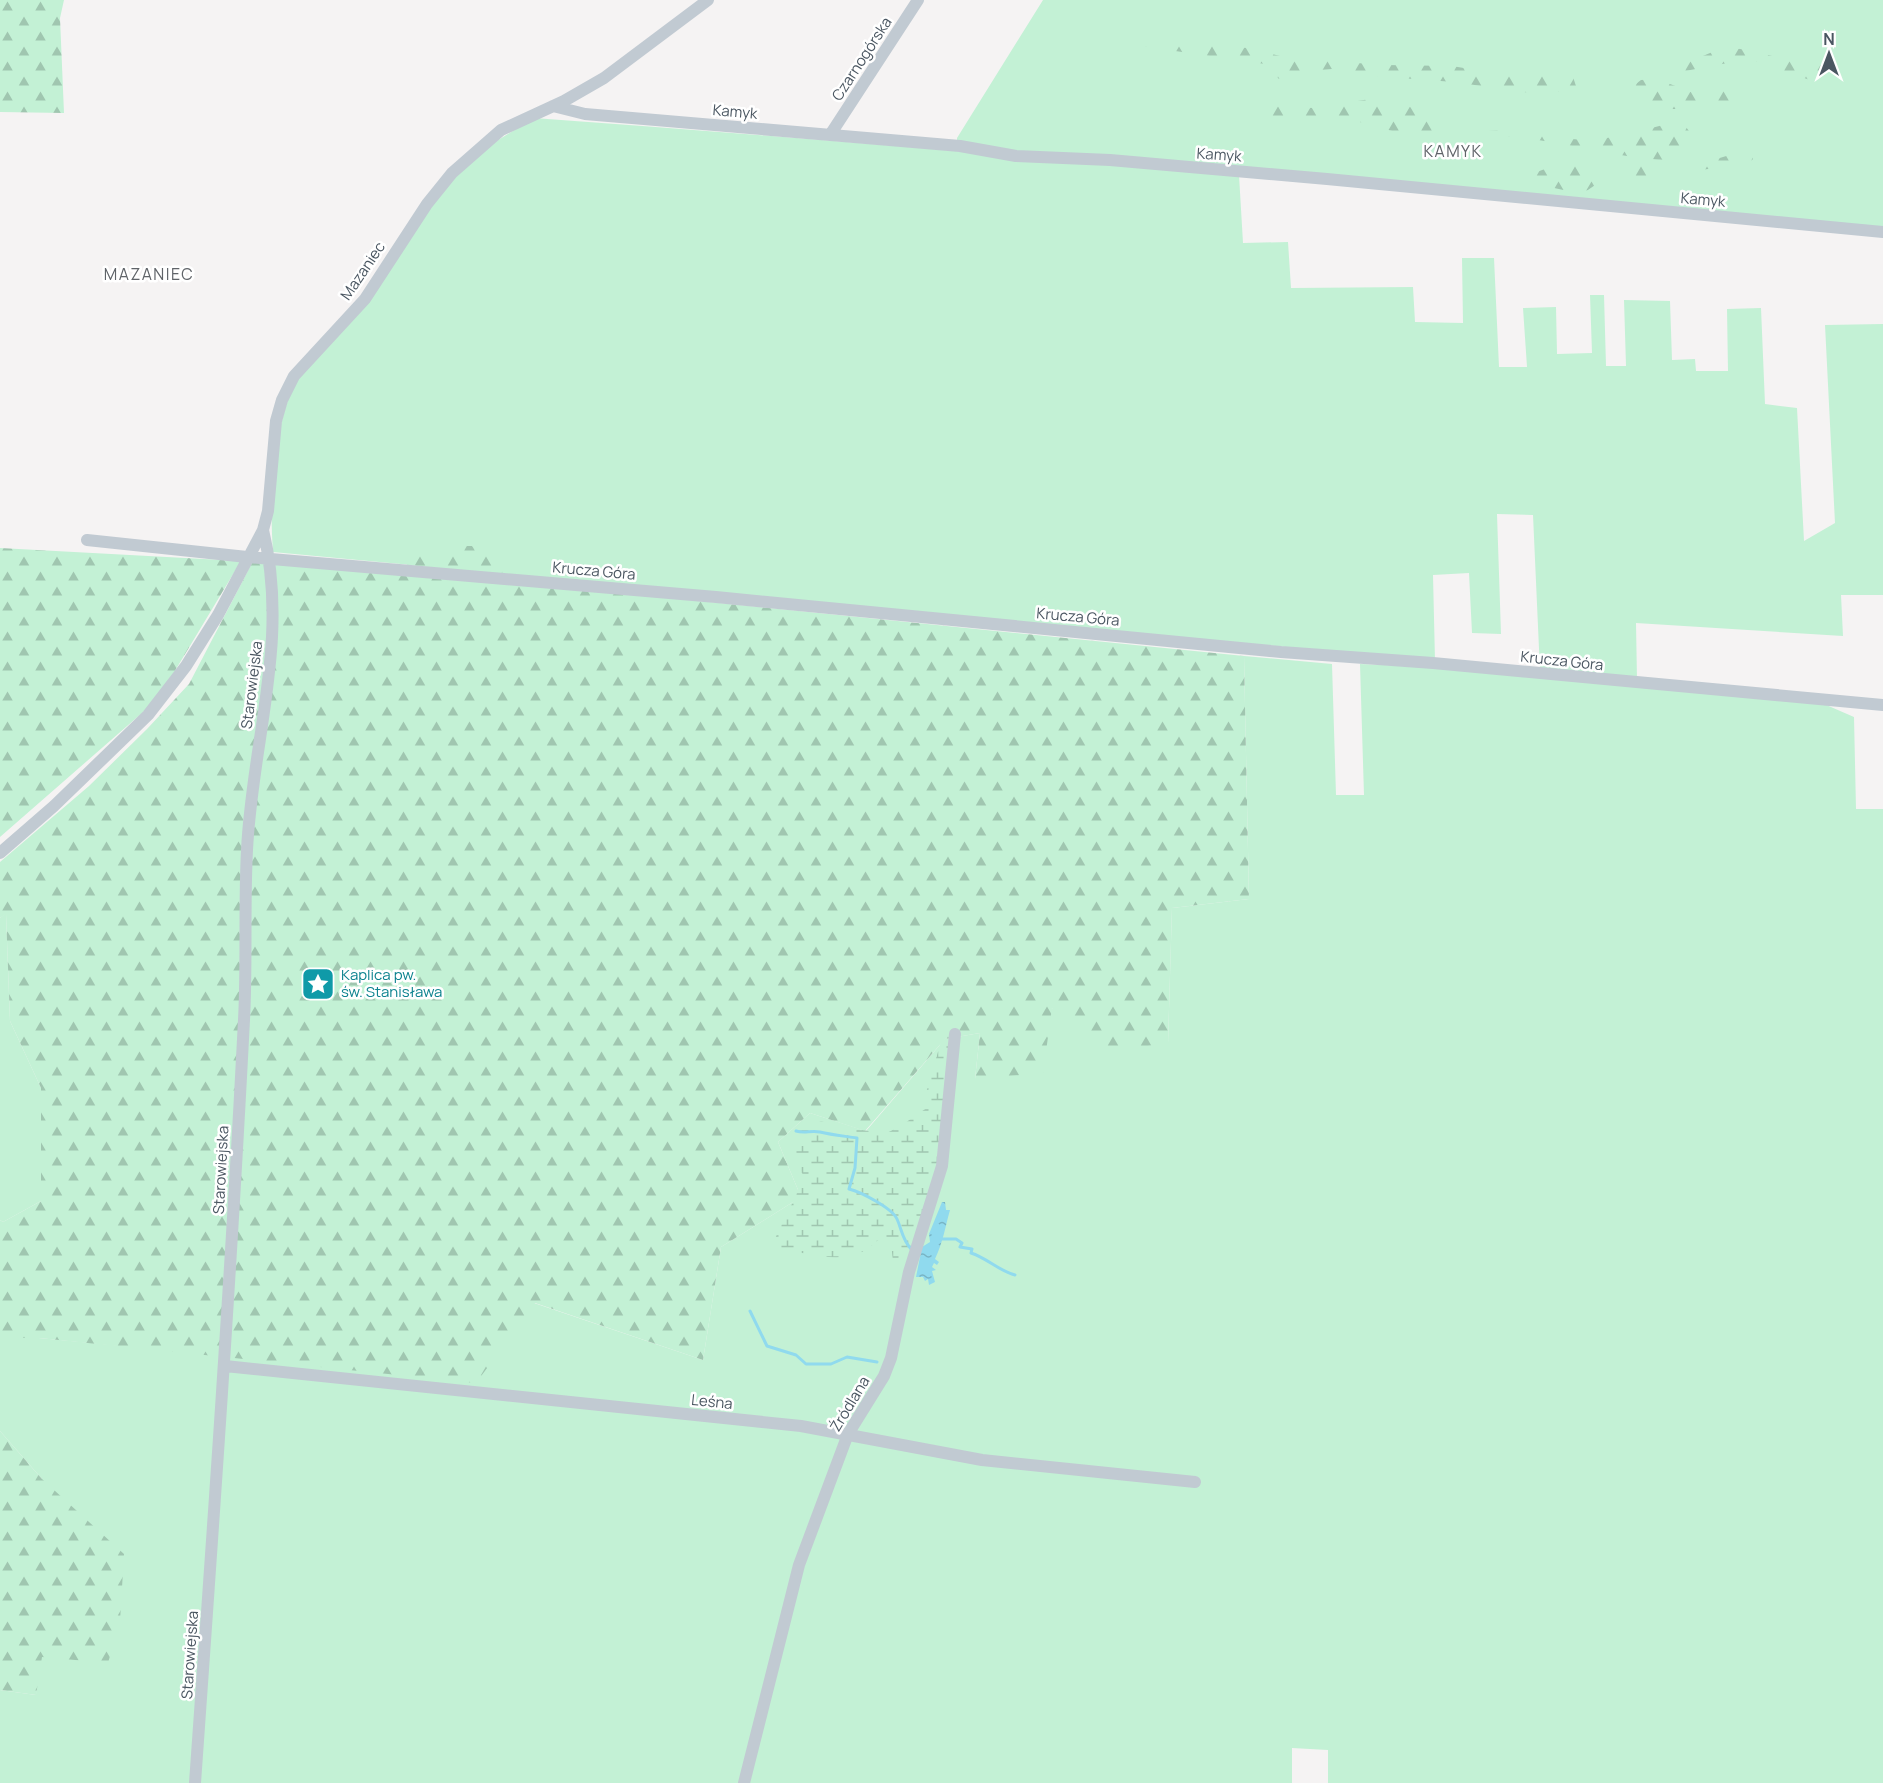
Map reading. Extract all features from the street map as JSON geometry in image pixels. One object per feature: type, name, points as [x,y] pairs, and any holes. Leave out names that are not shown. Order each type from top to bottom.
[{"type":"street","name":"Mazaniec","points":[[0,853],[85,777],[167,692],[218,615],[263,530],[268,511],[276,421],[282,400],[294,376],[364,299],[427,204],[452,173],[501,130],[553,106],[610,74],[708,0]]},
{"type":"street","name":"Czarnogórska","points":[[830,135],[918,0]]},
{"type":"street","name":"Kamyk","points":[[553,106],[585,114],[960,146],[1016,156],[1098,159],[1327,178],[1883,232]]},
{"type":"street","name":"Starowiejska","points":[[195,1783],[225,1365],[244,1018],[246,848],[274,643],[275,609],[270,560],[263,530]]},
{"type":"street","points":[[87,540],[247,557]]},
{"type":"street","name":"Krucza Góra","points":[[247,557],[698,595],[1281,652],[1433,663],[1883,705]]},
{"type":"street","name":"Źródlana","points":[[744,1783],[799,1565],[848,1434],[884,1376],[891,1358],[909,1272],[942,1166],[955,1034]]},
{"type":"street","name":"Leśna","points":[[225,1365],[848,1434],[982,1460],[1195,1482]]},
{"type":"green space","points":[[0,0],[64,0],[60,18],[64,113],[0,112]]},
{"type":"green space","points":[[1043,0],[1883,0],[1883,227],[1017,152],[957,143],[957,138]]},
{"type":"green space","points":[[1139,41],[1248,48],[1288,58],[1385,65],[1452,66],[1499,74],[1562,72],[1573,77],[1576,86],[1566,91],[1537,94],[1454,82],[1361,75],[1332,69],[1305,71],[1279,79],[1265,64],[1127,44]]},
{"type":"green space","points":[[1722,48],[1747,50],[1816,64],[1842,74],[1810,80],[1749,59],[1685,71],[1686,63]]},
{"type":"green space","points":[[1657,79],[1691,92],[1739,86],[1746,96],[1744,103],[1665,109],[1648,104],[1628,90],[1641,80]]},
{"type":"green space","points":[[1370,99],[1403,105],[1423,112],[1441,123],[1450,132],[1429,135],[1403,134],[1349,119],[1279,120],[1256,112],[1271,106],[1314,108]]},
{"type":"green space","points":[[534,118],[1239,175],[1243,243],[1288,242],[1291,288],[1413,287],[1415,322],[1463,323],[1462,258],[1494,258],[1499,367],[1527,367],[1523,308],[1556,307],[1557,354],[1592,353],[1590,295],[1604,295],[1606,366],[1626,366],[1624,300],[1670,301],[1672,360],[1695,359],[1696,371],[1728,371],[1727,309],[1761,308],[1765,404],[1797,408],[1804,541],[1835,523],[1825,325],[1883,324],[1883,595],[1841,595],[1843,636],[1636,623],[1637,680],[1540,671],[1533,515],[1497,514],[1501,634],[1472,633],[1469,573],[1433,575],[1435,661],[273,552],[274,463],[283,418],[297,377],[457,173],[490,145]]},
{"type":"green space","points":[[1663,125],[1686,127],[1694,138],[1684,156],[1678,160],[1629,156],[1531,139],[1482,137],[1476,133],[1512,131],[1584,140],[1618,136]]},
{"type":"green space","points":[[1743,151],[1752,152],[1753,159],[1748,164],[1700,170],[1703,163]]},
{"type":"green space","points":[[1578,162],[1601,181],[1582,194],[1531,183],[1523,177],[1561,163]]},
{"type":"green space","points":[[1629,165],[1651,166],[1660,172],[1657,179],[1641,182],[1627,180],[1617,175],[1621,169]]},
{"type":"green space","points":[[457,546],[472,546],[503,567],[502,574],[407,565],[406,560],[415,555],[424,554],[442,558]]},
{"type":"green space","points":[[0,548],[241,561],[158,699],[0,837]]},
{"type":"green space","points":[[293,560],[1244,656],[1249,899],[1172,908],[1168,1043],[1100,1053],[1052,1008],[1043,1073],[975,1079],[980,1033],[945,1039],[865,1131],[810,1113],[778,1142],[801,1197],[721,1247],[703,1360],[535,1303],[476,1383],[39,1338],[0,1338],[0,1220],[3,1222],[41,1201],[41,1088],[10,1021],[6,914],[0,918],[0,862],[89,786],[189,684],[252,563]]},
{"type":"green space","points":[[1244,656],[1332,664],[1336,795],[1364,795],[1360,664],[1432,667],[1824,704],[1854,717],[1856,809],[1883,809],[1883,1783],[1328,1783],[1328,1750],[1292,1748],[1292,1783],[0,1783],[0,1690],[36,1695],[42,1479],[0,1431],[0,1338],[39,1338],[219,1355],[534,1303],[703,1360],[721,1247],[801,1197],[778,1142],[810,1113],[866,1131],[945,1039],[980,1033],[975,1079],[1052,1008],[1168,1043],[1172,908],[1249,899]]},
{"type":"green space","points":[[6,913],[10,1021],[41,1088],[41,1201],[3,1222],[0,1220],[0,918]]},
{"type":"green space","points":[[942,1038],[951,1042],[940,1164],[907,1265],[893,1261],[891,1244],[878,1240],[866,1250],[841,1257],[771,1249],[803,1175],[792,1153],[796,1131],[804,1130],[821,1121],[825,1122],[822,1133],[834,1137],[844,1132],[857,1130],[880,1135],[900,1126],[930,1106],[926,1093]]},
{"type":"green space","points":[[0,1431],[42,1479],[124,1554],[120,1621],[108,1663],[42,1657],[36,1695],[0,1690]]},
{"type":"water","points":[[942,1202],[945,1202],[946,1210],[950,1210],[935,1259],[939,1262],[937,1265],[934,1263],[932,1267],[936,1270],[932,1271],[935,1282],[929,1285],[928,1279],[925,1281],[923,1277],[916,1277],[922,1247],[930,1242],[929,1234]]},
{"type":"waterway","points":[[796,1131],[857,1138],[855,1168],[849,1189],[861,1193],[889,1210],[897,1219],[911,1249]]},
{"type":"waterway","points":[[941,1239],[956,1239],[962,1243],[960,1247],[972,1249],[971,1253],[1015,1275]]},
{"type":"waterway","points":[[750,1311],[767,1346],[796,1355],[806,1364],[831,1364],[847,1357],[877,1362]]},
{"type":"place","name":"Kaplica pw. św. Stanisława","points":[[318,984]]},
{"type":"district","name":"KAMYK","points":[[1453,151]]},
{"type":"district","name":"MAZANIEC","points":[[149,274]]}]
